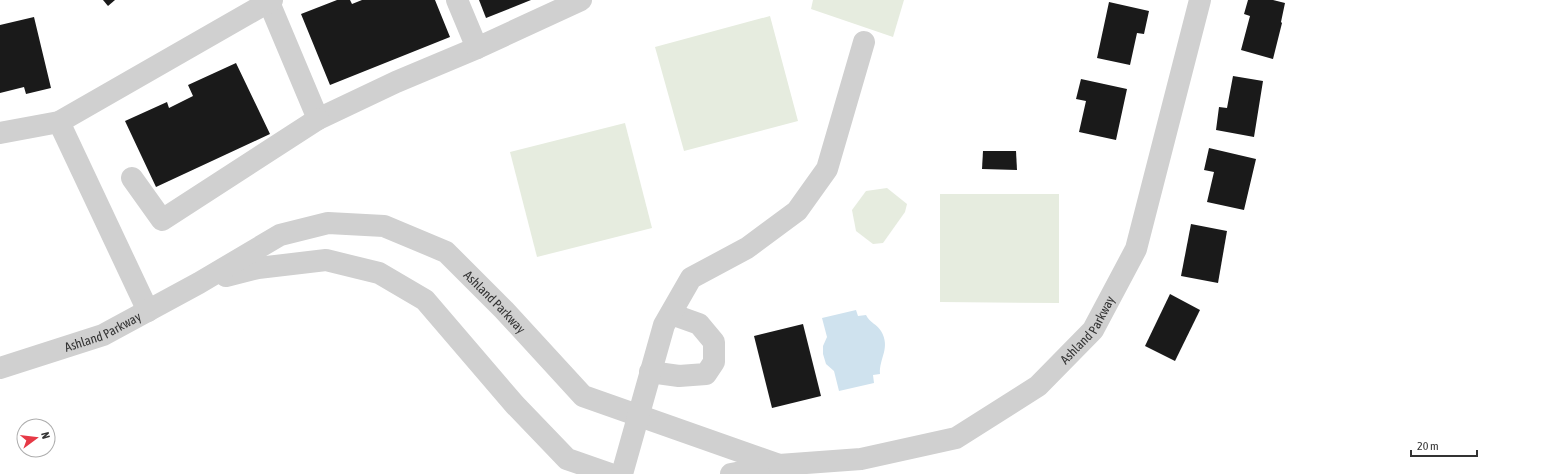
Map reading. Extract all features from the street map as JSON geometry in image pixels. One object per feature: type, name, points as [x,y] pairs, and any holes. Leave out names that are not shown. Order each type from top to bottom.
[{"type":"street","points":[[458,0],[477,48]]},
{"type":"street","points":[[132,178],[162,220],[318,119],[396,82],[477,48],[581,0]]},
{"type":"street","name":"Ashland Parkway","points":[[731,474],[779,465],[861,459],[956,438],[1038,386],[1092,330],[1136,249],[1200,0]]},
{"type":"street","points":[[0,133],[59,122],[270,1],[318,119]]},
{"type":"street","points":[[622,474],[664,325],[691,278],[747,248],[797,211],[819,181],[827,169],[864,42]]},
{"type":"street","points":[[59,122],[148,311]]},
{"type":"street","name":"Ashland Parkway","points":[[0,368],[103,335],[199,283],[280,235],[328,223],[384,226],[446,252],[504,310],[583,396],[779,465]]},
{"type":"street","name":"Ashland Parkway","points":[[199,283],[258,268],[326,260],[379,273],[425,300],[515,405],[567,459],[610,474]]},
{"type":"street","points":[[650,372],[679,376],[706,374],[714,362],[714,342],[699,324],[671,314]]},
{"type":"shaded area","points":[[813,0],[904,0],[893,37],[811,9]]},
{"type":"shaded area","points":[[770,16],[798,121],[684,151],[655,47]]},
{"type":"shaded area","points":[[625,123],[652,228],[537,257],[510,152]]},
{"type":"shaded area","points":[[887,188],[907,204],[905,212],[883,243],[873,244],[856,231],[852,210],[866,191]]},
{"type":"shaded area","points":[[940,194],[1059,194],[1059,303],[940,302]]},
{"type":"water","points":[[856,310],[858,316],[866,315],[869,320],[881,331],[884,337],[885,348],[880,374],[873,375],[874,383],[839,391],[834,371],[826,364],[823,354],[823,346],[827,337],[822,318]]},
{"type":"building","points":[[103,0],[115,0],[108,6]]},
{"type":"building","points":[[337,0],[350,0],[352,4],[362,0],[435,0],[450,37],[330,85],[301,14]]},
{"type":"building","points":[[479,0],[531,0],[486,18]]},
{"type":"building","points":[[1248,0],[1273,0],[1285,3],[1282,23],[1273,59],[1241,50],[1250,16],[1244,14]]},
{"type":"building","points":[[1109,2],[1149,11],[1144,34],[1137,33],[1130,65],[1097,58]]},
{"type":"building","points":[[34,17],[51,88],[26,94],[24,87],[0,93],[0,25]]},
{"type":"building","points":[[236,63],[270,134],[156,187],[125,121],[167,102],[169,108],[193,96],[188,85]]},
{"type":"building","points":[[1233,76],[1263,81],[1254,137],[1216,130],[1219,107],[1227,108]]},
{"type":"building","points":[[1081,79],[1127,89],[1116,140],[1079,132],[1086,101],[1076,99]]},
{"type":"building","points":[[1209,148],[1256,159],[1244,210],[1207,202],[1214,172],[1204,170]]},
{"type":"building","points":[[983,151],[1016,151],[1017,170],[982,169]]},
{"type":"building","points":[[1191,224],[1227,231],[1218,283],[1181,276]]},
{"type":"building","points":[[1170,294],[1200,310],[1175,361],[1145,346]]},
{"type":"building","points":[[803,324],[821,396],[772,408],[754,336]]}]
